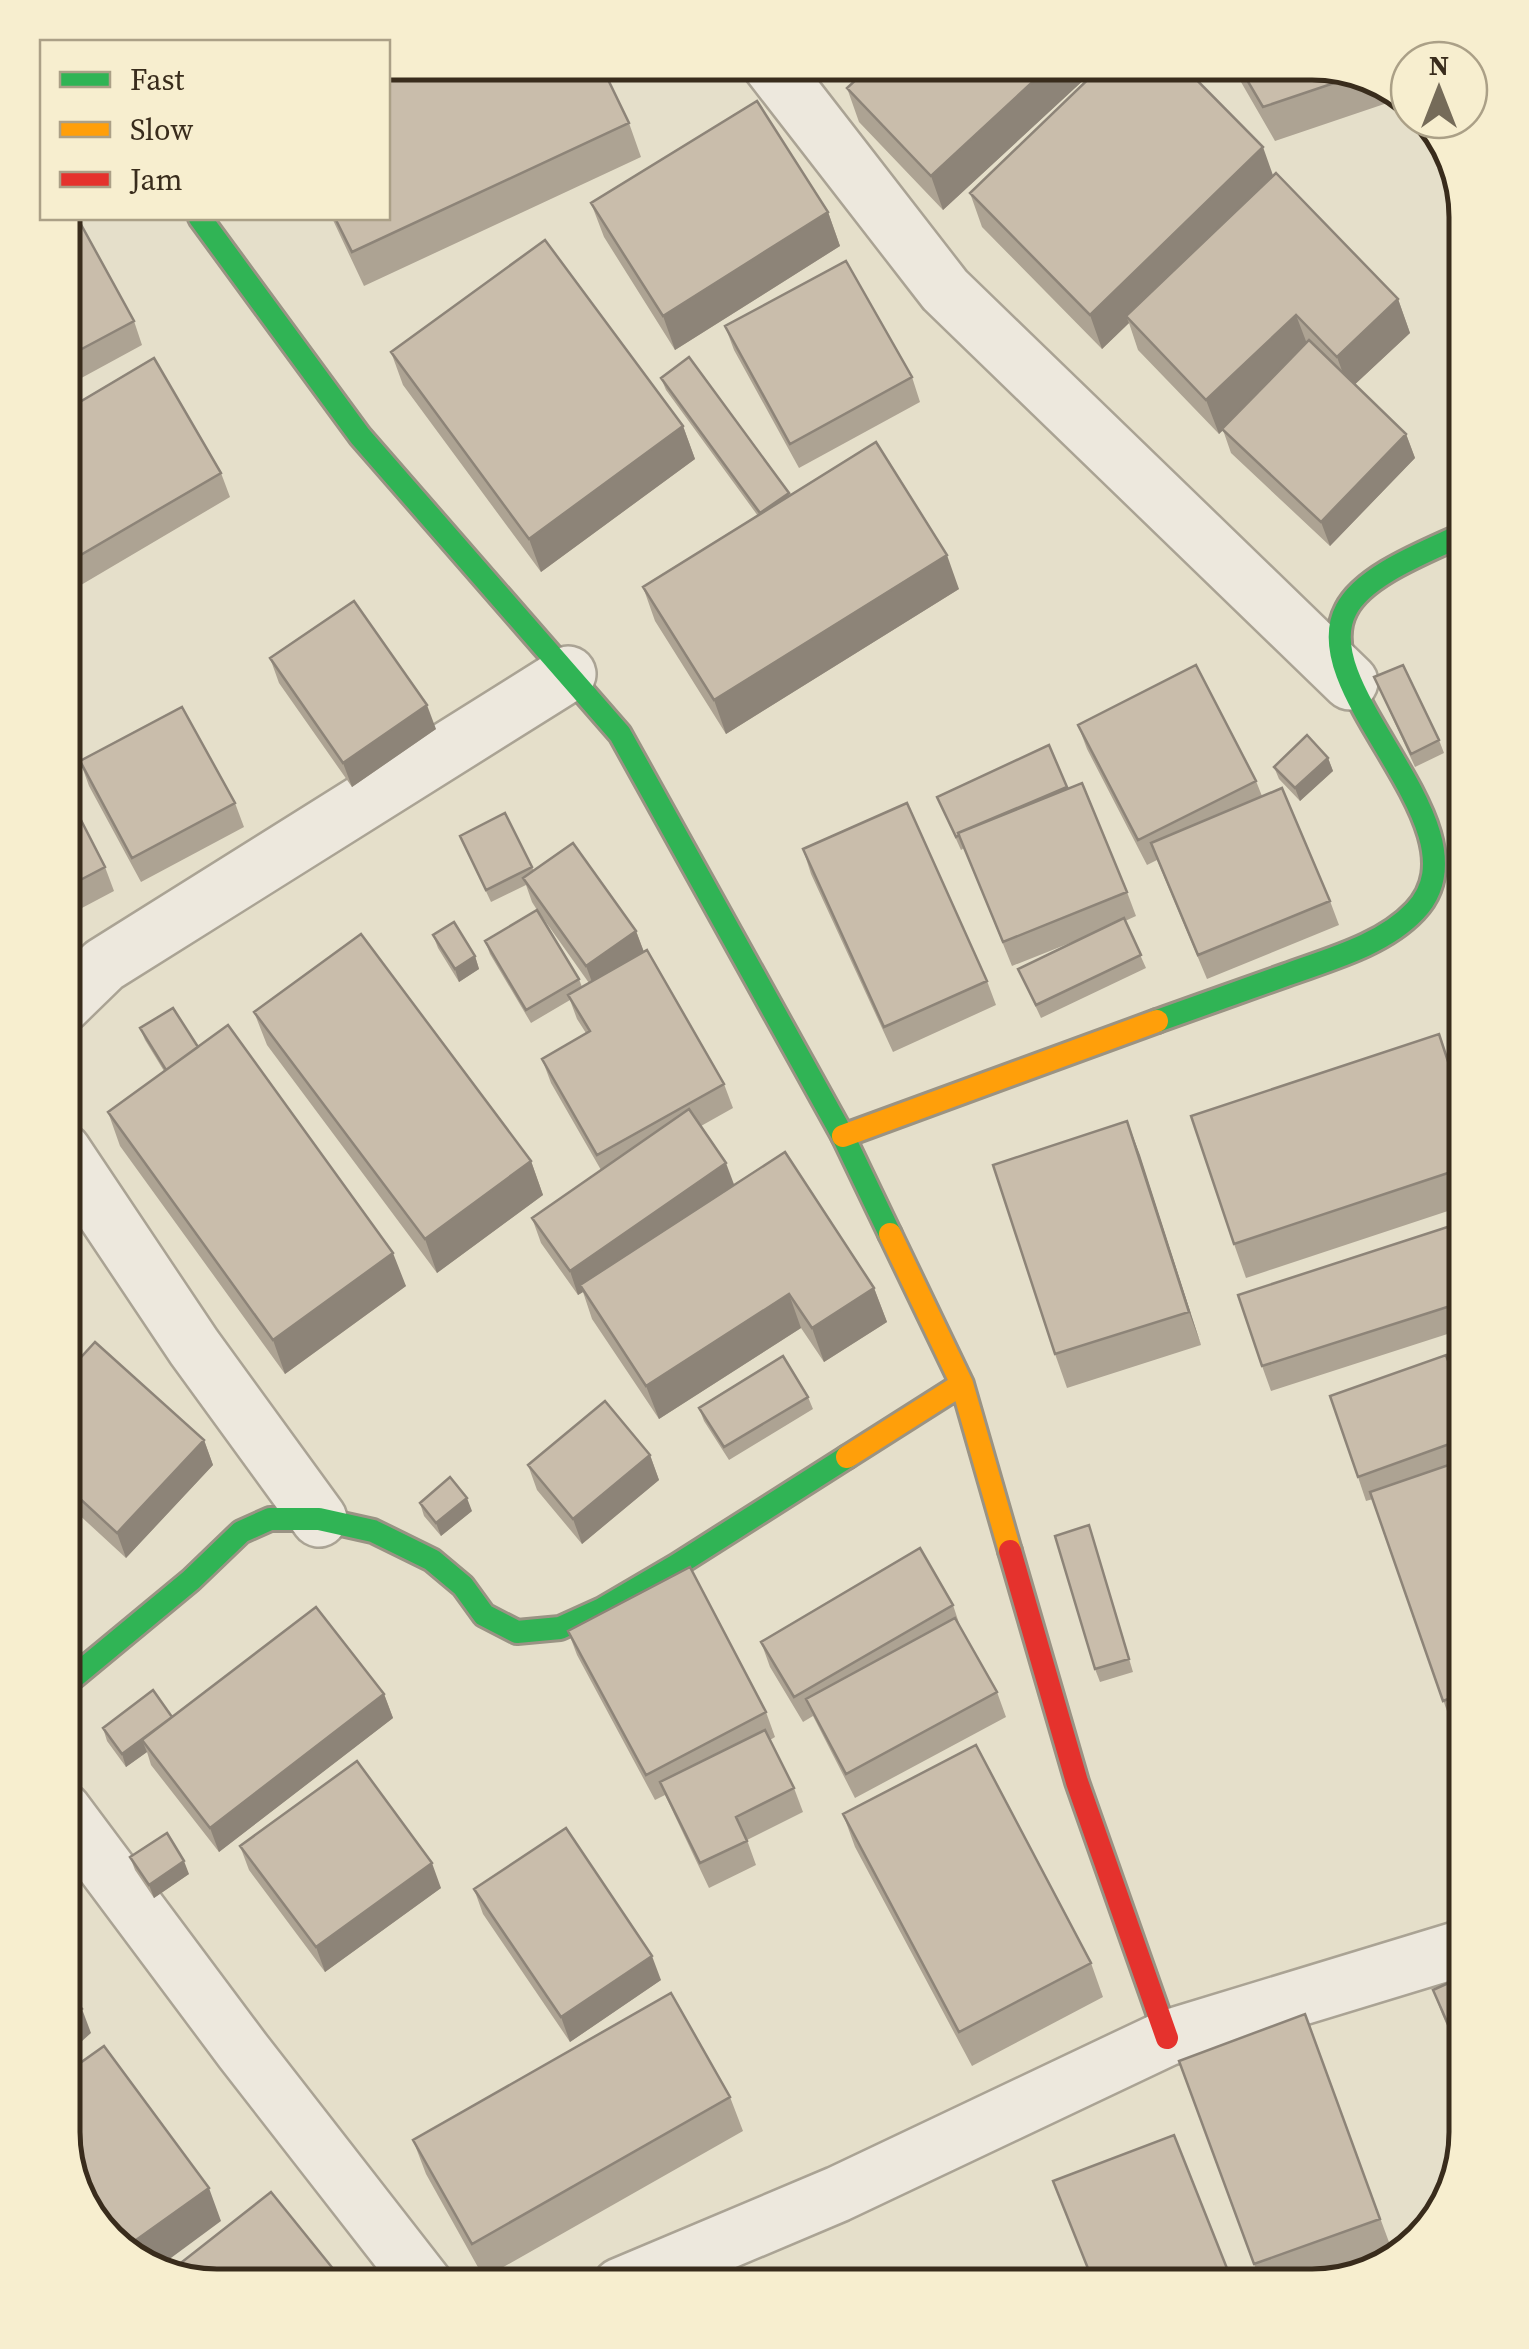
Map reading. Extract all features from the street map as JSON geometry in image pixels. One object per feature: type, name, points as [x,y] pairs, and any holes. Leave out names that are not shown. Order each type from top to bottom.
[{"type":"street","points":[[782,80],[946,290],[1350,682]]},
{"type":"street","points":[[201,220],[360,436],[620,734],[843,1136],[962,1384],[1077,1782],[1167,2038]]},
{"type":"street","points":[[843,1136],[1340,955],[1382,938],[1409,916],[1430,890],[1436,864],[1422,816],[1350,682],[1340,646],[1345,611],[1372,582],[1449,542]]},
{"type":"street","points":[[80,988],[104,965],[568,674]]},
{"type":"street","points":[[80,1176],[194,1347],[319,1518]]},
{"type":"street","points":[[80,1671],[191,1580],[242,1532],[270,1518],[319,1518],[373,1531],[432,1560],[463,1586],[484,1615],[517,1632],[560,1628],[602,1609],[678,1565],[962,1384]]},
{"type":"street","points":[[80,1834],[413,2269]]},
{"type":"street","points":[[660,2269],[838,2194],[1167,2038],[1449,1952]]},
{"type":"building","points":[[390,80],[608,80],[629,123],[352,252],[336,220],[390,220]]},
{"type":"building","points":[[856,80],[1035,80],[931,176],[847,88]]},
{"type":"building","points":[[1087,80],[1197,80],[1263,147],[1090,315],[970,193]]},
{"type":"building","points":[[1247,80],[1336,82],[1263,107]]},
{"type":"building","points":[[757,101],[828,212],[663,316],[591,203]]},
{"type":"building","points":[[1276,173],[1398,299],[1337,357],[1296,315],[1206,400],[1126,316]]},
{"type":"building","points":[[80,223],[134,321],[80,350]]},
{"type":"building","points":[[545,240],[683,426],[529,539],[391,352]]},
{"type":"building","points":[[846,261],[912,377],[790,444],[725,326]]},
{"type":"building","points":[[1309,340],[1406,434],[1321,522],[1222,429]]},
{"type":"building","points":[[689,357],[789,493],[760,513],[661,378]]},
{"type":"building","points":[[154,358],[221,473],[80,555],[80,402]]},
{"type":"building","points":[[876,442],[947,555],[714,700],[643,587]]},
{"type":"building","points":[[354,601],[427,705],[343,763],[270,658]]},
{"type":"building","points":[[1196,665],[1256,781],[1138,840],[1078,725]]},
{"type":"building","points":[[1403,665],[1439,740],[1411,754],[1374,677]]},
{"type":"building","points":[[182,707],[235,803],[132,858],[80,761]]},
{"type":"building","points":[[1307,735],[1328,758],[1295,788],[1274,767]]},
{"type":"building","points":[[1049,745],[1067,787],[956,837],[937,797]]},
{"type":"building","points":[[1082,783],[1127,892],[1003,942],[958,833]]},
{"type":"building","points":[[1282,788],[1330,901],[1198,955],[1151,843]]},
{"type":"building","points":[[907,803],[987,981],[884,1027],[803,849]]},
{"type":"building","points":[[505,813],[532,867],[486,890],[460,836]]},
{"type":"building","points":[[80,818],[105,867],[80,880]]},
{"type":"building","points":[[573,843],[636,931],[586,966],[523,878]]},
{"type":"building","points":[[537,910],[579,979],[526,1010],[485,941]]},
{"type":"building","points":[[1124,918],[1141,955],[1036,1005],[1018,969]]},
{"type":"building","points":[[454,922],[475,956],[455,969],[433,935]]},
{"type":"building","points":[[361,934],[531,1161],[425,1239],[254,1012]]},
{"type":"building","points":[[647,950],[724,1084],[597,1155],[542,1059],[590,1031],[568,995]]},
{"type":"building","points":[[173,1008],[198,1047],[166,1070],[140,1028]]},
{"type":"building","points":[[228,1025],[393,1253],[273,1340],[108,1112]]},
{"type":"building","points":[[1439,1034],[1449,1064],[1449,1173],[1234,1244],[1191,1116]]},
{"type":"building","points":[[689,1109],[726,1163],[570,1271],[532,1218]]},
{"type":"building","points":[[1127,1121],[1189,1312],[1055,1354],[993,1165]]},
{"type":"building","points":[[785,1152],[874,1288],[812,1328],[789,1294],[646,1386],[580,1285]]},
{"type":"building","points":[[1449,1227],[1449,1306],[1262,1366],[1238,1295]]},
{"type":"building","points":[[95,1342],[204,1440],[117,1533],[80,1499],[80,1358]]},
{"type":"building","points":[[1446,1355],[1449,1444],[1358,1477],[1330,1396]]},
{"type":"building","points":[[783,1356],[808,1397],[724,1447],[699,1408]]},
{"type":"building","points":[[605,1401],[650,1455],[573,1519],[528,1465]]},
{"type":"building","points":[[1449,1465],[1449,1699],[1443,1701],[1370,1492]]},
{"type":"building","points":[[450,1477],[467,1498],[436,1523],[420,1503]]},
{"type":"building","points":[[1089,1525],[1129,1659],[1095,1669],[1055,1536]]},
{"type":"building","points":[[920,1548],[953,1605],[794,1697],[761,1642]]},
{"type":"building","points":[[690,1567],[766,1712],[646,1775],[568,1631]]},
{"type":"building","points":[[316,1607],[384,1694],[210,1828],[142,1740]]},
{"type":"building","points":[[955,1618],[997,1692],[846,1774],[806,1699]]},
{"type":"building","points":[[153,1690],[172,1717],[122,1754],[103,1728]]},
{"type":"building","points":[[765,1730],[794,1788],[736,1817],[747,1841],[700,1863],[660,1782]]},
{"type":"building","points":[[976,1745],[1091,1963],[959,2032],[843,1814]]},
{"type":"building","points":[[357,1761],[432,1863],[316,1947],[240,1846]]},
{"type":"building","points":[[566,1828],[652,1956],[561,2017],[474,1889]]},
{"type":"building","points":[[167,1833],[184,1861],[149,1885],[130,1857]]},
{"type":"building","points":[[1449,1983],[1449,2026],[1433,1990]]},
{"type":"building","points":[[671,1993],[730,2097],[472,2244],[413,2140]]},
{"type":"building","points":[[1305,2014],[1380,2219],[1254,2264],[1179,2061]]},
{"type":"building","points":[[104,2046],[209,2188],[135,2241],[103,2208],[87,2176],[80,2132],[80,2063]]},
{"type":"building","points":[[1174,2135],[1227,2269],[1088,2269],[1053,2181]]},
{"type":"building","points":[[271,2192],[333,2269],[208,2269],[180,2264]]},
{"type":"traffic: fast","points":[[201,220],[360,436],[620,734],[843,1136],[890,1234]]},
{"type":"traffic: fast","points":[[1157,1021],[1355,950],[1388,933],[1415,911],[1433,878],[1431,841],[1416,801],[1350,680],[1340,643],[1346,610],[1367,585],[1449,541]]},
{"type":"traffic: fast","points":[[80,1672],[191,1580],[241,1532],[270,1519],[319,1519],[373,1531],[432,1560],[463,1586],[484,1615],[517,1632],[560,1628],[602,1609],[677,1565],[847,1457]]},
{"type":"traffic: slow","points":[[843,1136],[1157,1021]]},
{"type":"traffic: slow","points":[[890,1234],[962,1384],[1010,1551]]},
{"type":"traffic: slow","points":[[847,1457],[962,1384]]},
{"type":"traffic: jam","points":[[1010,1551],[1077,1782],[1167,2038]]}]
